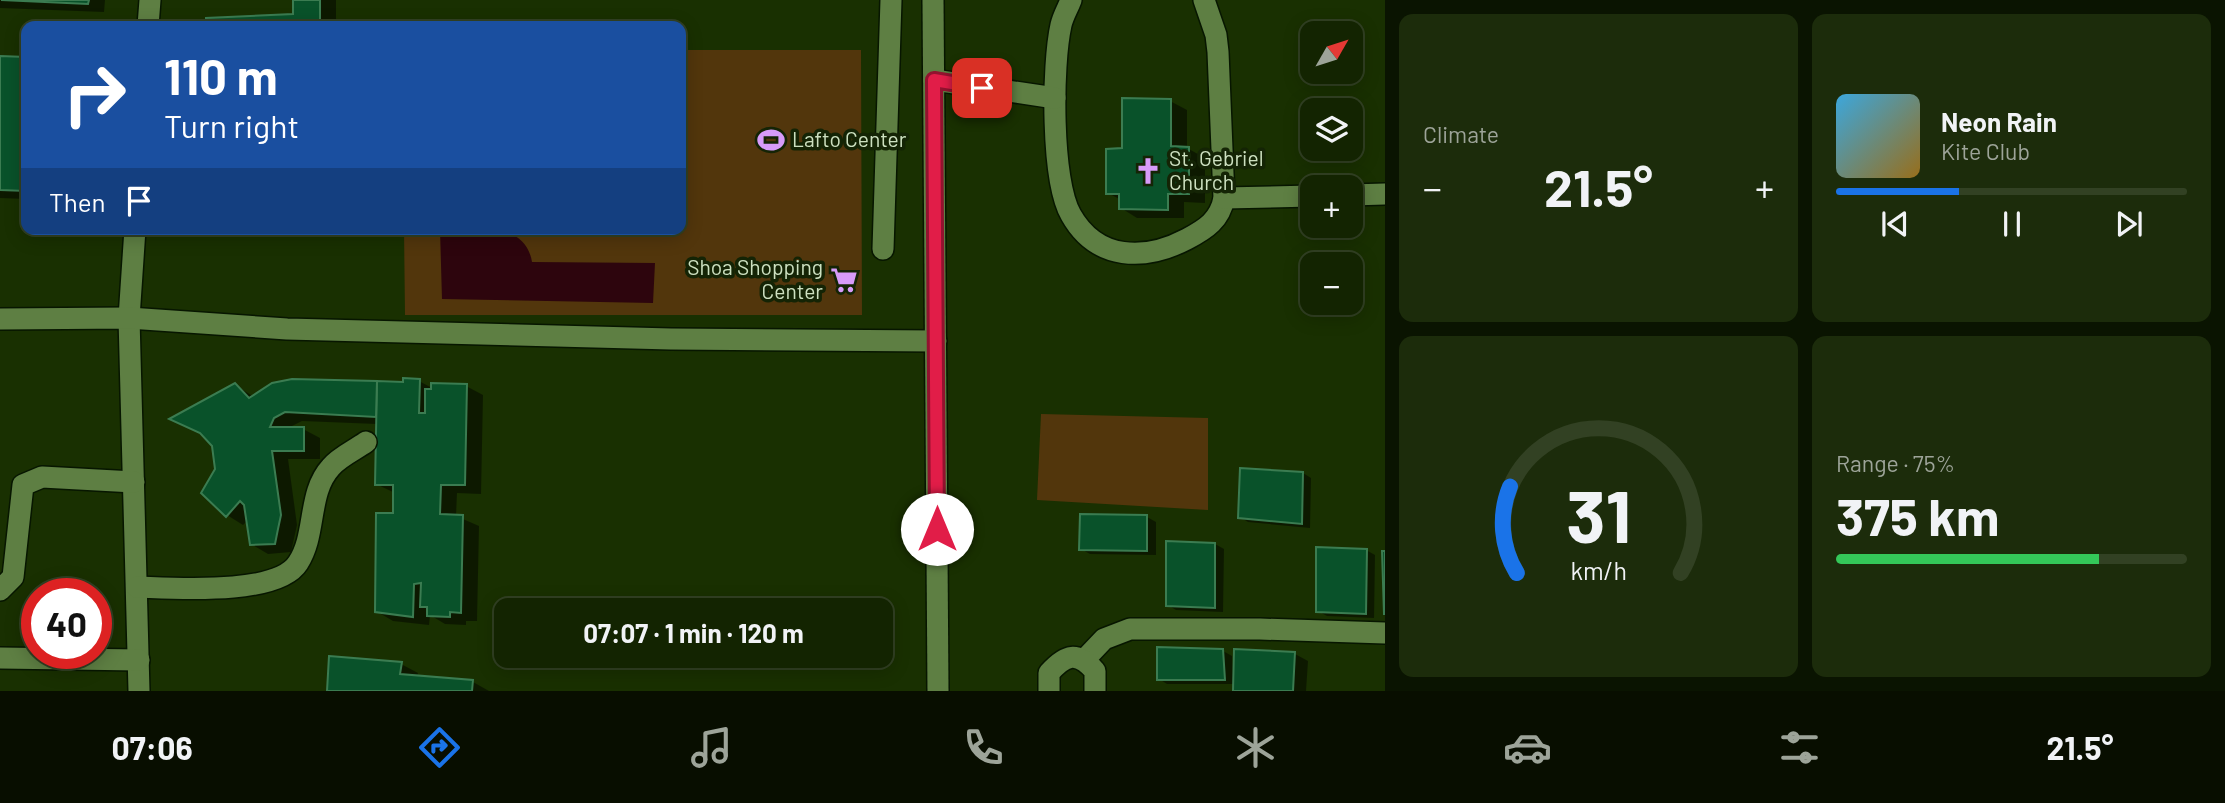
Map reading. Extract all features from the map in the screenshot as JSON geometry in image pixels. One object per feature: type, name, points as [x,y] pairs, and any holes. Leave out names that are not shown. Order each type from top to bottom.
[{"type":"street","points":[[148,21],[150,0]]},
{"type":"street","points":[[883,249],[891,0]]},
{"type":"street","points":[[933,0],[938,691]]},
{"type":"street","points":[[1071,0],[1061,24],[1055,98],[1062,191],[1071,216],[1095,242],[1129,256],[1170,248],[1206,229],[1222,213],[1224,198],[1216,35],[1203,0]]},
{"type":"street","points":[[934,80],[1055,98]]},
{"type":"street","points":[[1363,195],[1385,194]]},
{"type":"street","points":[[1224,198],[1300,196]]},
{"type":"street","points":[[135,235],[128,318],[139,691]]},
{"type":"street","points":[[0,319],[128,318],[287,329],[671,339],[936,341]]},
{"type":"street","points":[[137,587],[218,589],[280,577],[297,565],[314,517],[317,489],[331,467],[366,442]]},
{"type":"street","points":[[0,590],[13,577],[23,485],[42,477],[134,482]]},
{"type":"street","points":[[1085,659],[1104,639],[1130,629],[1385,633]]},
{"type":"street","points":[[1049,691],[1049,674],[1060,662],[1074,656],[1085,659],[1096,671],[1095,691]]},
{"type":"street","points":[[0,658],[139,660]]},
{"type":"shaded area","name":"Lafto Center","points":[[686,50],[861,50],[862,315],[405,315],[404,235],[686,235]]},
{"type":"shaded area","points":[[440,235],[512,235],[527,248],[532,262],[655,263],[653,303],[442,299]]},
{"type":"shaded area","points":[[1041,414],[1208,418],[1208,510],[1037,500]]},
{"type":"building","points":[[1,0],[89,0],[88,4]]},
{"type":"building","points":[[293,0],[320,0],[320,21],[206,21],[206,18],[293,14]]},
{"type":"building","points":[[0,56],[21,57],[21,191],[0,190]]},
{"type":"building","name":"St. Gebriel Church","points":[[1122,98],[1171,99],[1171,146],[1189,147],[1189,194],[1168,194],[1168,210],[1119,209],[1119,194],[1106,194],[1106,149],[1122,148]]},
{"type":"building","points":[[403,378],[420,379],[419,413],[425,413],[425,389],[431,389],[431,383],[467,384],[465,485],[441,485],[440,514],[463,515],[461,613],[450,612],[450,617],[427,616],[427,607],[420,607],[421,583],[414,584],[413,617],[375,612],[376,513],[393,513],[393,485],[375,485],[377,381],[403,382]]},
{"type":"building","points":[[292,379],[377,381],[376,417],[285,412],[274,418],[270,427],[304,427],[304,451],[272,451],[281,515],[275,544],[250,545],[244,505],[240,501],[226,517],[201,493],[215,469],[212,446],[200,433],[169,419],[235,383],[249,398],[272,383]]},
{"type":"building","points":[[1240,468],[1303,472],[1302,524],[1238,518]]},
{"type":"building","points":[[1080,514],[1147,515],[1147,551],[1079,550]]},
{"type":"building","points":[[1166,541],[1215,543],[1215,608],[1166,606]]},
{"type":"building","points":[[1316,547],[1367,549],[1366,614],[1316,612]]},
{"type":"building","points":[[1382,551],[1385,551],[1385,614],[1384,614]]},
{"type":"building","points":[[1157,647],[1223,649],[1225,680],[1157,680]]},
{"type":"building","points":[[1234,649],[1295,652],[1293,691],[1233,691]]},
{"type":"building","points":[[329,656],[402,662],[400,674],[473,680],[472,691],[327,691]]},
{"type":"place","name":"Lafto Center","points":[[771,140]]},
{"type":"place","name":"St. Gebriel Church","points":[[1148,171]]},
{"type":"place","name":"Shoa Shopping Center","points":[[844,280]]},
{"type":"route","points":[[937,529],[934,80],[982,88]]}]
